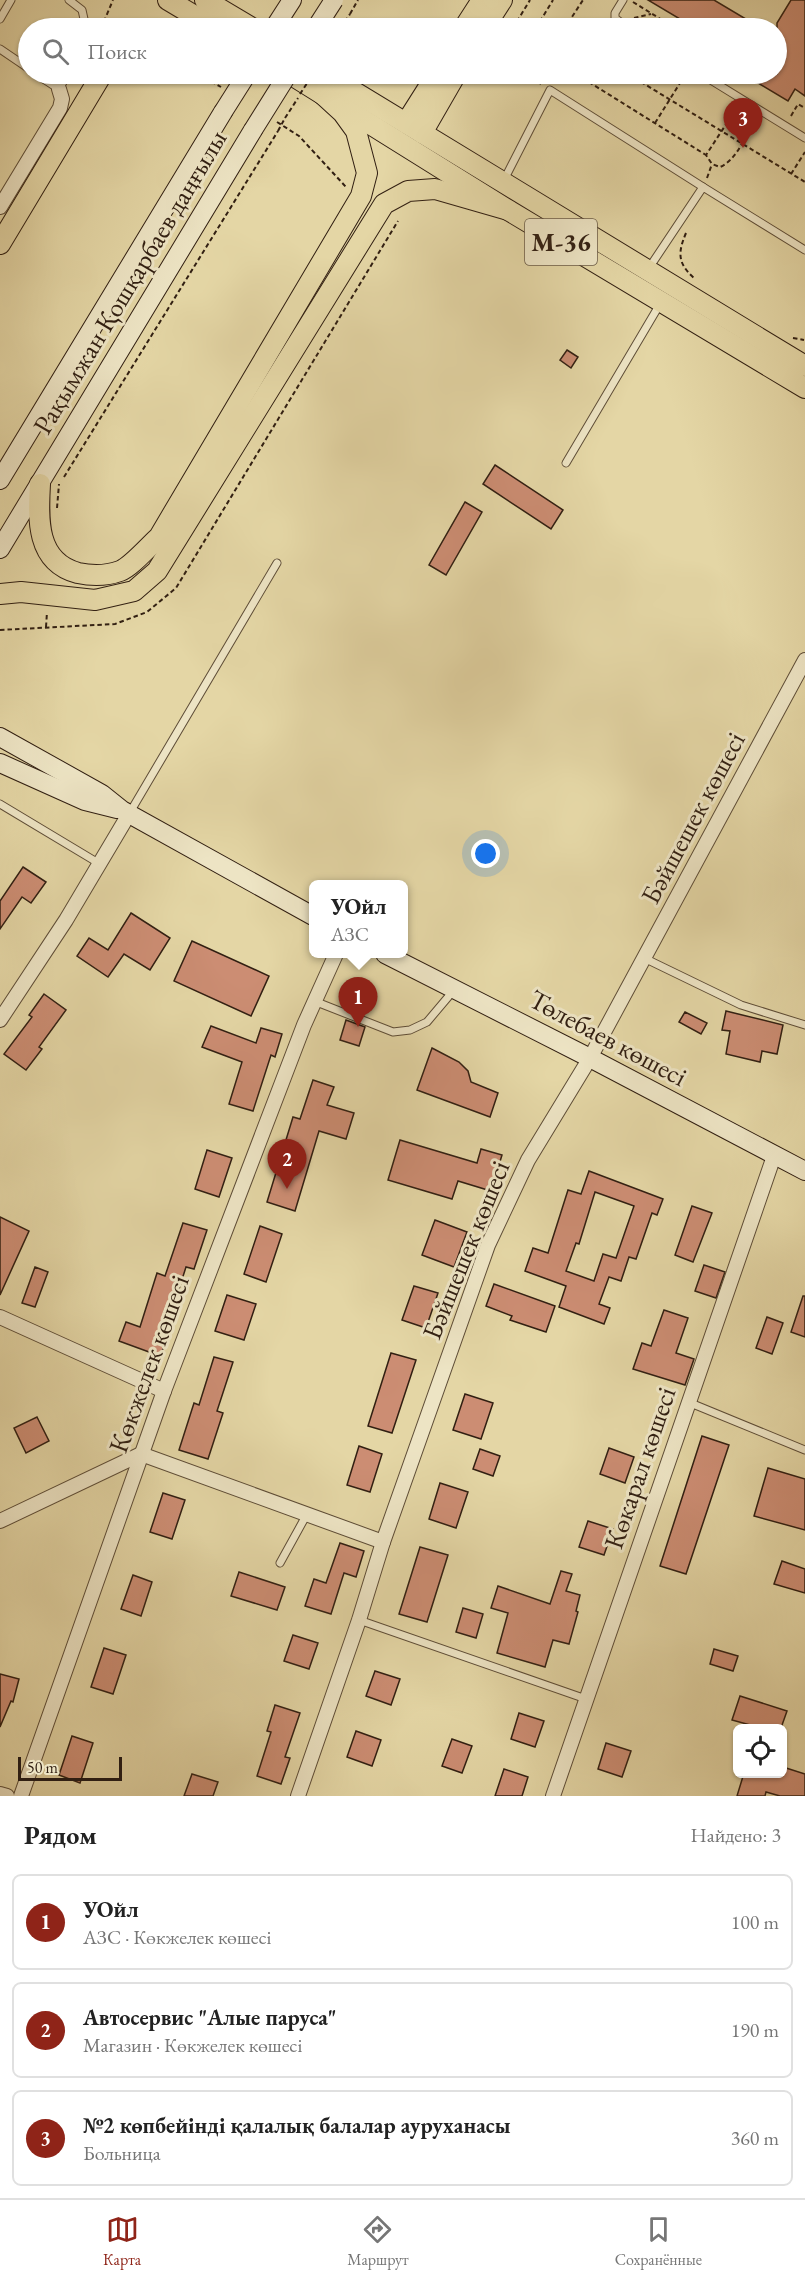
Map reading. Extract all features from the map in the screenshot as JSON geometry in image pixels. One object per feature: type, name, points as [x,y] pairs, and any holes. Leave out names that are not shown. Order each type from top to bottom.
[{"type":"main road","points":[[168,0],[198,18]]},
{"type":"main road","points":[[205,0],[230,9]]},
{"type":"main road","points":[[280,18],[292,0]]},
{"type":"main road","points":[[322,18],[334,0]]},
{"type":"main road","points":[[470,18],[482,0]]},
{"type":"main road","points":[[490,18],[502,0]]},
{"type":"main road","points":[[0,244],[96,84]]},
{"type":"main road","name":"Рақымжан Қошқарбаев даңғылы","points":[[0,480],[241,84]]},
{"type":"main road","name":"Рақымжан Қошқарбаев даңғылы","points":[[0,549],[253,129],[282,84]]},
{"type":"main road","points":[[40,484],[38,513],[41,534],[51,559],[73,571],[92,576],[122,571],[159,537],[362,196],[367,173],[356,131],[323,84]]},
{"type":"main road","name":"M-36","points":[[326,84],[508,210],[805,388]]},
{"type":"main road","name":"M-36","points":[[329,84],[414,128],[805,366]]},
{"type":"main road","points":[[414,128],[433,84]]},
{"type":"main road","points":[[414,128],[448,84]]},
{"type":"main road","points":[[0,594],[21,592],[95,600],[134,591],[157,571],[384,204],[408,191],[435,189],[508,210]]},
{"type":"main road","points":[[0,737],[102,794],[125,812],[309,914]]},
{"type":"main road","points":[[0,762],[85,801],[125,812]]},
{"type":"main road","points":[[0,772],[36,779]]},
{"type":"main road","name":"Төлебаев көшесі","points":[[393,958],[805,1171]]},
{"type":"street","points":[[0,207],[60,108],[62,99],[59,90]]},
{"type":"street","name":"Бәйшешек көшесі","points":[[298,1796],[359,1620],[383,1542],[488,1245],[528,1160],[590,1058],[805,660]]},
{"type":"street","points":[[0,1020],[100,864],[125,812]]},
{"type":"street","name":"Көкжелек көшесі","points":[[21,1796],[164,1391],[314,1001],[334,958]]},
{"type":"street","name":"Көкарал көшесі","points":[[553,1796],[774,1156]]},
{"type":"street","points":[[0,1317],[164,1391]]},
{"type":"street","points":[[0,1521],[141,1454],[383,1542]]},
{"type":"street","points":[[0,1794],[7,1796]]},
{"type":"lane","points":[[0,19],[11,0]]},
{"type":"lane","points":[[69,0],[82,10],[84,18]]},
{"type":"lane","points":[[616,18],[615,13],[623,0]]},
{"type":"lane","points":[[0,49],[18,61]]},
{"type":"lane","points":[[50,84],[59,90],[62,84]]},
{"type":"lane","points":[[718,84],[805,138]]},
{"type":"lane","points":[[502,182],[550,90],[805,250]]},
{"type":"lane","points":[[647,270],[703,187]]},
{"type":"lane","points":[[566,463],[662,302]]},
{"type":"lane","points":[[125,812],[277,563]]},
{"type":"lane","points":[[0,804],[100,864]]},
{"type":"lane","points":[[644,958],[741,1005],[805,1025]]},
{"type":"lane","points":[[314,1001],[393,1032],[410,1030],[426,1022],[455,989]]},
{"type":"lane","points":[[688,1402],[805,1450]]},
{"type":"lane","points":[[280,1563],[307,1514]]},
{"type":"lane","points":[[359,1620],[586,1699]]},
{"type":"path","points":[[105,18],[112,0]]},
{"type":"path","points":[[347,18],[358,0]]},
{"type":"path","points":[[519,18],[530,0]]},
{"type":"path","points":[[542,18],[553,0]]},
{"type":"path","points":[[571,18],[583,0]]},
{"type":"path","points":[[630,1],[658,18]]},
{"type":"path","points":[[636,18],[651,14]]},
{"type":"path","points":[[216,84],[222,87]]},
{"type":"path","points":[[57,507],[59,485],[278,131],[315,84]]},
{"type":"path","points":[[541,84],[550,90]]},
{"type":"path","points":[[592,84],[706,155],[707,160],[720,167],[727,164],[760,110]]},
{"type":"path","points":[[644,84],[805,182]]},
{"type":"path","points":[[655,123],[680,84]]},
{"type":"path","points":[[706,155],[720,130],[743,99]]},
{"type":"path","points":[[789,118],[798,104],[805,108]]},
{"type":"path","points":[[270,118],[299,136],[348,189]]},
{"type":"path","points":[[791,174],[805,152]]},
{"type":"path","points":[[703,187],[712,164]]},
{"type":"path","points":[[688,229],[680,254],[686,270],[698,281]]},
{"type":"path","points":[[793,338],[805,340]]},
{"type":"path","points":[[46,627],[47,610]]},
{"type":"building","points":[[648,0],[714,0],[744,18],[678,18]]},
{"type":"building","points":[[791,0],[805,0],[805,96],[795,89],[788,101],[760,84],[787,84],[787,18],[780,18]]},
{"type":"building","points":[[567,350],[578,357],[571,368],[560,360]]},
{"type":"building","points":[[495,465],[563,510],[551,529],[483,484]]},
{"type":"building","points":[[465,502],[482,512],[446,575],[429,565]]},
{"type":"building","points":[[23,867],[46,882],[31,903],[22,897],[0,929],[0,901]]},
{"type":"building","points":[[131,913],[170,938],[150,970],[124,954],[108,977],[77,956],[89,938],[108,950]]},
{"type":"building","points":[[192,941],[269,976],[251,1016],[174,981]]},
{"type":"building","points":[[44,994],[66,1010],[39,1047],[42,1049],[26,1070],[4,1054],[32,1017],[29,1015]]},
{"type":"building","points":[[726,1011],[783,1025],[777,1054],[762,1051],[760,1062],[726,1054],[730,1031],[722,1030]]},
{"type":"building","points":[[685,1012],[707,1023],[701,1034],[679,1022]]},
{"type":"building","points":[[346,1020],[365,1027],[359,1046],[340,1040]]},
{"type":"building","points":[[211,1026],[256,1043],[261,1028],[282,1034],[275,1057],[271,1055],[253,1111],[229,1104],[242,1062],[202,1047]]},
{"type":"building","points":[[432,1048],[459,1062],[468,1071],[471,1082],[498,1093],[490,1117],[417,1090]]},
{"type":"building","points":[[313,1080],[334,1087],[327,1105],[354,1113],[346,1139],[319,1131],[295,1211],[267,1202],[293,1117],[300,1119]]},
{"type":"building","points":[[400,1140],[477,1163],[481,1149],[502,1155],[491,1191],[458,1181],[452,1199],[388,1180]]},
{"type":"building","points":[[207,1150],[232,1158],[219,1197],[195,1189]]},
{"type":"building","points":[[589,1171],[663,1199],[657,1215],[652,1213],[636,1259],[629,1257],[621,1281],[609,1277],[599,1304],[610,1308],[604,1324],[559,1307],[566,1286],[525,1271],[533,1248],[548,1253],[568,1190],[581,1194]],"holes":[[[595,1192],[634,1206],[616,1258],[603,1254],[594,1281],[566,1271],[576,1243],[579,1244]]]},
{"type":"building","points":[[692,1206],[712,1213],[693,1262],[675,1255]]},
{"type":"building","points":[[0,1217],[29,1231],[0,1295]]},
{"type":"building","points":[[435,1220],[467,1232],[454,1267],[422,1255]]},
{"type":"building","points":[[183,1223],[207,1230],[194,1269],[186,1267],[164,1336],[168,1337],[160,1356],[119,1341],[126,1322],[140,1327],[157,1273],[165,1276]]},
{"type":"building","points":[[260,1226],[282,1234],[266,1282],[244,1274]]},
{"type":"building","points":[[704,1265],[725,1272],[716,1298],[695,1291]]},
{"type":"building","points":[[35,1267],[48,1272],[35,1307],[22,1303]]},
{"type":"building","points":[[494,1284],[555,1306],[546,1332],[510,1320],[512,1316],[486,1306]]},
{"type":"building","points":[[414,1286],[438,1293],[426,1328],[402,1320]]},
{"type":"building","points":[[227,1295],[256,1304],[244,1340],[215,1331]]},
{"type":"building","points":[[803,1296],[805,1296],[805,1337],[791,1332]]},
{"type":"building","points":[[664,1310],[688,1318],[676,1353],[694,1359],[685,1385],[633,1369],[642,1343],[651,1346]]},
{"type":"building","points":[[767,1317],[783,1323],[772,1354],[756,1348]]},
{"type":"building","points":[[391,1353],[416,1360],[392,1433],[368,1426]]},
{"type":"building","points":[[214,1357],[233,1362],[217,1411],[223,1413],[208,1459],[179,1450],[194,1403],[199,1405]]},
{"type":"building","points":[[465,1394],[493,1403],[481,1439],[453,1430]]},
{"type":"building","points":[[37,1417],[49,1441],[26,1453],[14,1428]]},
{"type":"building","points":[[702,1436],[729,1445],[686,1574],[660,1566]]},
{"type":"building","points":[[359,1446],[382,1454],[370,1492],[347,1485]]},
{"type":"building","points":[[609,1448],[634,1457],[625,1483],[600,1474]]},
{"type":"building","points":[[480,1449],[500,1456],[493,1476],[473,1469]]},
{"type":"building","points":[[768,1468],[805,1479],[805,1530],[754,1516]]},
{"type":"building","points":[[440,1483],[468,1492],[456,1528],[429,1519]]},
{"type":"building","points":[[163,1493],[185,1500],[172,1539],[150,1532]]},
{"type":"building","points":[[588,1521],[613,1529],[604,1555],[579,1547]]},
{"type":"building","points":[[340,1543],[364,1551],[356,1577],[344,1573],[331,1614],[305,1606],[314,1579],[326,1583]]},
{"type":"building","points":[[420,1547],[448,1555],[427,1622],[399,1614]]},
{"type":"building","points":[[782,1561],[805,1569],[805,1593],[774,1584]]},
{"type":"building","points":[[561,1571],[572,1574],[566,1591],[580,1595],[569,1644],[553,1640],[545,1667],[497,1653],[508,1613],[491,1608],[498,1586],[550,1604]]},
{"type":"building","points":[[239,1572],[285,1587],[277,1610],[231,1596]]},
{"type":"building","points":[[133,1575],[152,1582],[141,1616],[121,1609]]},
{"type":"building","points":[[463,1608],[483,1614],[476,1638],[456,1632]]},
{"type":"building","points":[[293,1635],[318,1643],[309,1669],[284,1661]]},
{"type":"building","points":[[104,1648],[126,1655],[113,1694],[91,1687]]},
{"type":"building","points":[[714,1649],[738,1656],[733,1671],[710,1664]]},
{"type":"building","points":[[375,1671],[400,1679],[391,1705],[366,1696]]},
{"type":"building","points":[[0,1674],[19,1679],[13,1702],[11,1701],[0,1727]]},
{"type":"building","points":[[740,1696],[787,1711],[782,1724],[746,1724],[732,1720]]},
{"type":"building","points":[[275,1705],[300,1713],[285,1757],[290,1758],[281,1784],[257,1776],[271,1732],[267,1731]]},
{"type":"building","points":[[519,1713],[544,1721],[535,1747],[511,1739]]},
{"type":"building","points":[[356,1731],[381,1740],[372,1766],[347,1757]]},
{"type":"building","points":[[72,1736],[93,1743],[80,1783],[59,1775]]},
{"type":"building","points":[[452,1739],[472,1746],[462,1773],[442,1766]]},
{"type":"building","points":[[606,1743],[631,1751],[622,1777],[598,1769]]},
{"type":"building","points":[[787,1768],[805,1774],[805,1796],[780,1796],[766,1792],[765,1796],[737,1796],[742,1778],[787,1778]]},
{"type":"building","points":[[504,1769],[528,1777],[522,1796],[495,1796]]},
{"type":"building","points":[[192,1774],[218,1782],[213,1796],[184,1796]]},
{"type":"place","name":"№2 көпбейінді қалалық балалар ауруханасы","points":[[743,148]]},
{"type":"place","name":"УОйл","points":[[358,1027]]},
{"type":"place","name":"Автосервис \"Алые паруса\"","points":[[287,1189]]}]
